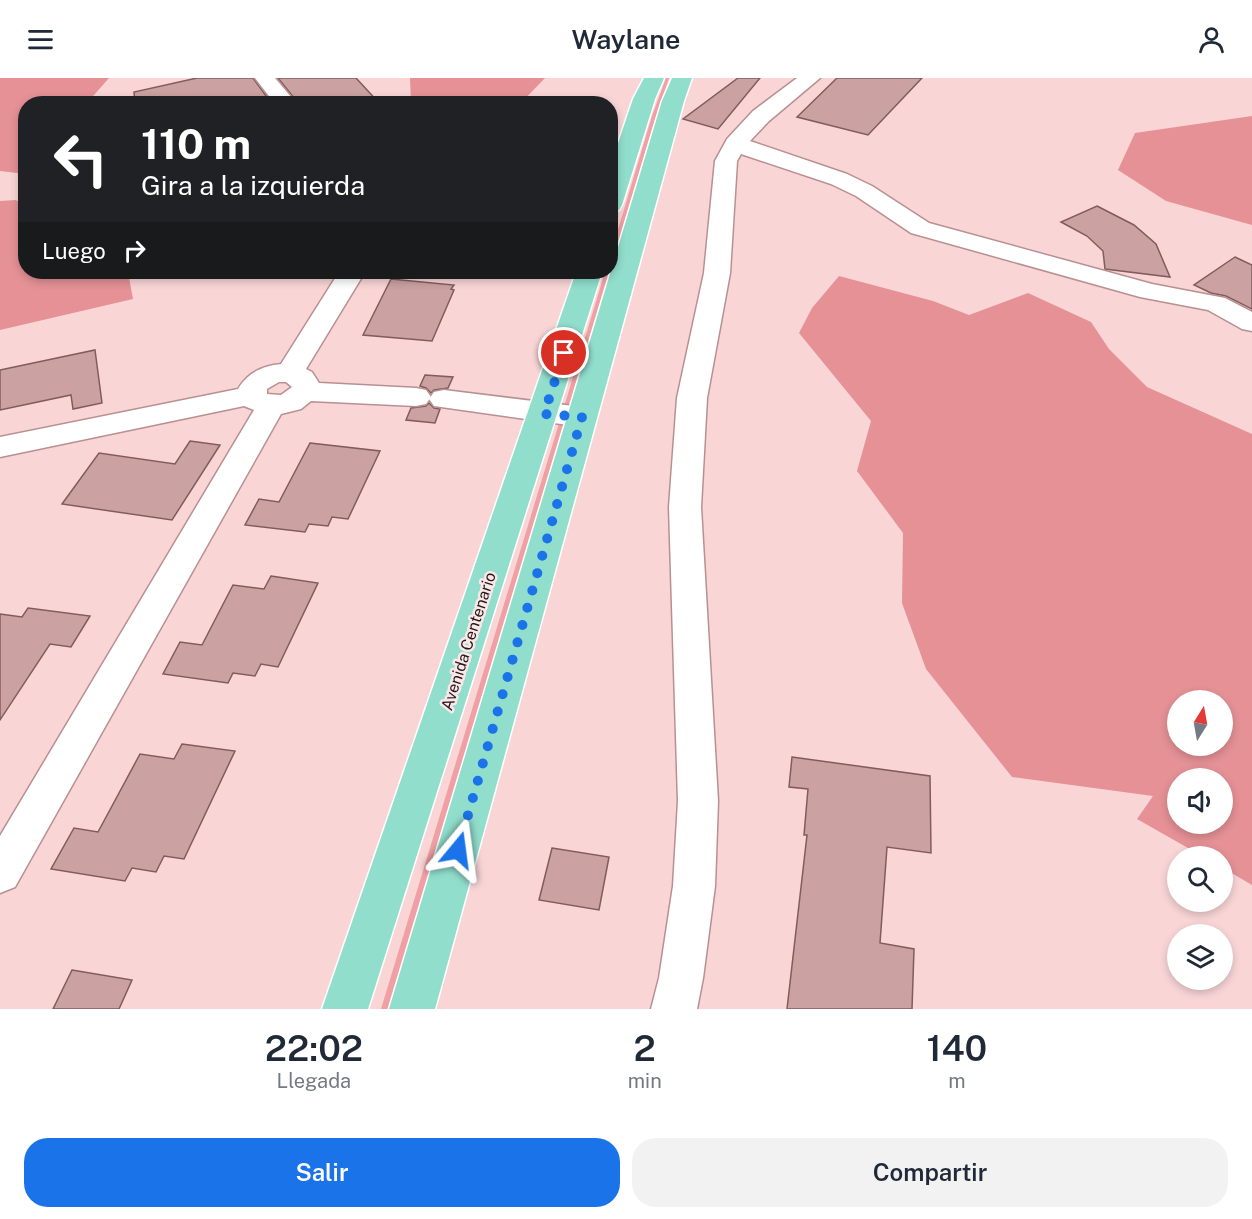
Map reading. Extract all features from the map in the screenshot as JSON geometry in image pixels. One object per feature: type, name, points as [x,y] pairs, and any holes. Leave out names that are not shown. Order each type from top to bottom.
[{"type":"main road","points":[[618,180],[644,99],[654,78]]},
{"type":"main road","points":[[412,1009],[673,101],[682,78]]},
{"type":"main road","name":"Avenida Centenario","points":[[345,1009],[544,414],[587,279]]},
{"type":"street","points":[[674,1009],[681,978],[694,886],[698,801],[685,507],[692,398],[717,273],[726,161],[735,144],[761,116],[810,78]]},
{"type":"street","points":[[265,79],[280,96]]},
{"type":"street","points":[[735,144],[839,179],[864,190],[920,228],[1149,291],[1216,304],[1252,323]]},
{"type":"street","points":[[0,447],[261,400],[293,402],[297,382],[348,279]]},
{"type":"street","points":[[297,382],[582,417]]},
{"type":"street","points":[[0,874],[261,400]]},
{"type":"shaded area","points":[[0,78],[109,78],[93,96],[18,96],[18,173],[0,171]]},
{"type":"shaded area","points":[[410,78],[545,78],[528,96],[411,96]]},
{"type":"shaded area","points":[[666,78],[669,78],[618,244],[618,230],[652,116]]},
{"type":"shaded area","points":[[1252,116],[1252,225],[1166,201],[1118,170],[1135,133]]},
{"type":"shaded area","points":[[0,201],[18,202],[18,279],[129,279],[133,299],[0,330]]},
{"type":"shaded area","points":[[839,276],[933,301],[969,315],[1028,293],[1091,322],[1109,349],[1147,387],[1252,434],[1252,885],[1233,874],[1233,846],[1184,846],[1137,819],[1153,796],[1012,777],[926,669],[902,603],[903,533],[857,471],[871,421],[799,333],[812,308]]},
{"type":"shaded area","points":[[603,279],[607,279],[389,1009],[381,1009]]},
{"type":"building","points":[[197,78],[253,78],[266,96],[134,96],[134,92]]},
{"type":"building","points":[[278,78],[356,78],[373,96],[293,96]]},
{"type":"building","points":[[738,78],[760,78],[718,129],[683,119]]},
{"type":"building","points":[[837,78],[922,78],[868,135],[797,117]]},
{"type":"building","points":[[1097,206],[1134,225],[1156,244],[1170,277],[1105,269],[1103,251],[1087,236],[1061,222]]},
{"type":"building","points":[[1235,257],[1252,265],[1252,309],[1226,296],[1211,293],[1194,285]]},
{"type":"building","points":[[391,279],[454,285],[451,289],[454,290],[432,341],[363,335]]},
{"type":"building","points":[[95,350],[102,403],[73,409],[71,395],[0,410],[0,370]]},
{"type":"building","points":[[425,375],[453,377],[448,388],[434,390],[431,393],[420,386]]},
{"type":"building","points":[[429,403],[434,408],[440,409],[435,423],[406,420],[411,408],[426,406]]},
{"type":"building","points":[[190,441],[220,445],[172,520],[62,504],[99,453],[175,464]]},
{"type":"building","points":[[310,443],[380,451],[348,519],[332,517],[328,526],[309,524],[305,532],[245,525],[259,499],[279,502]]},
{"type":"building","points":[[271,576],[318,583],[278,667],[261,664],[255,676],[233,673],[228,683],[163,674],[180,642],[202,645],[233,585],[264,589]]},
{"type":"building","points":[[28,608],[90,616],[71,647],[50,644],[0,720],[0,614],[22,617]]},
{"type":"building","points":[[182,744],[235,751],[184,859],[164,856],[156,872],[132,868],[125,881],[51,869],[74,828],[98,832],[140,754],[174,759]]},
{"type":"building","points":[[792,757],[930,776],[931,853],[887,847],[880,943],[914,949],[912,1009],[787,1009],[807,835],[804,835],[808,789],[789,787]]},
{"type":"building","points":[[552,848],[609,857],[599,910],[539,900]]},
{"type":"building","points":[[72,970],[132,980],[119,1009],[53,1009]]},
{"type":"route","points":[[458,850],[582,417],[544,414],[564,353]]}]
